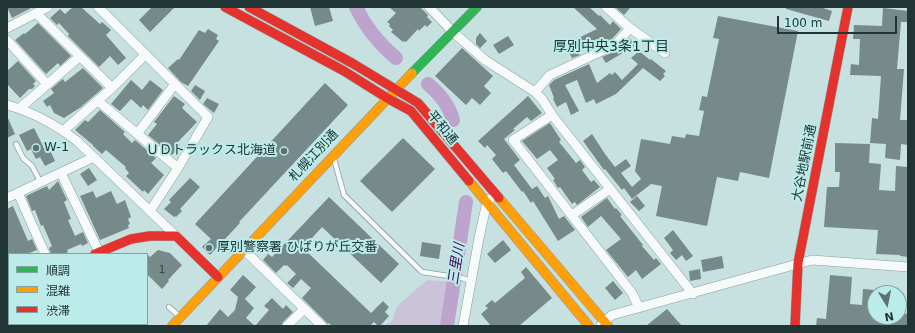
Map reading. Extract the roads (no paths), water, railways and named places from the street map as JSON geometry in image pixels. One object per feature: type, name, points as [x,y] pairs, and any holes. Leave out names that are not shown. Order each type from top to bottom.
[{"type":"main road","name":"平和通","points":[[225,7],[344,71],[411,111],[589,326]]},
{"type":"main road","name":"平和通","points":[[249,7],[352,63],[418,103],[604,325]]},
{"type":"main road","name":"札幌江別通","points":[[172,326],[387,98],[477,7]]},
{"type":"main road","name":"大谷地駅前通","points":[[795,326],[798,263],[848,7]]},
{"type":"main road","points":[[97,253],[131,239],[150,236],[176,236],[218,277]]},
{"type":"street","points":[[7,28],[48,7]]},
{"type":"street","points":[[98,7],[208,117],[178,168],[150,211]]},
{"type":"street","points":[[429,7],[453,32],[485,60],[535,92],[542,99],[552,115],[693,294]]},
{"type":"street","points":[[606,7],[630,28],[665,53]]},
{"type":"street","points":[[36,13],[112,88]]},
{"type":"street","points":[[535,92],[550,75],[615,45],[630,28]]},
{"type":"street","points":[[7,40],[47,84]]},
{"type":"street","points":[[63,131],[112,88],[145,54]]},
{"type":"street","points":[[20,108],[79,56]]},
{"type":"street","points":[[137,134],[175,84]]},
{"type":"street","points":[[98,100],[178,168]]},
{"type":"street","points":[[7,104],[36,115],[77,141],[176,236]]},
{"type":"street","points":[[552,115],[513,140],[632,293],[639,308]]},
{"type":"street","points":[[7,198],[94,157]]},
{"type":"street","points":[[61,173],[97,253]]},
{"type":"street","points":[[572,215],[610,189]]},
{"type":"street","points":[[18,193],[45,253]]},
{"type":"street","points":[[463,326],[466,280],[487,202],[495,194]]},
{"type":"street","points":[[244,250],[322,326]]},
{"type":"street","points":[[604,325],[612,315],[693,294],[812,260],[908,267]]},
{"type":"street","points":[[7,289],[8,294]]},
{"type":"street","points":[[287,326],[304,309]]},
{"type":"lane","points":[[16,144],[23,158],[32,166],[40,183]]},
{"type":"lane","points":[[333,155],[344,195],[422,272],[466,280]]},
{"type":"lane","points":[[169,307],[180,317]]},
{"type":"waterway","name":"三里川","points":[[356,7],[373,35],[396,58]]},
{"type":"waterway","name":"三里川","points":[[428,84],[444,100],[453,120]]},
{"type":"waterway","name":"三里川","points":[[447,326],[466,202]]},
{"type":"place","name":"W-1","points":[[36,148]]},
{"type":"place","name":"ＵＤトラックス北海道","points":[[284,151]]},
{"type":"place","name":"厚別警察署 ひばりが丘交番","points":[[209,248]]},
{"type":"district","name":"厚別中央3条1丁目","points":[[611,47]]}]
